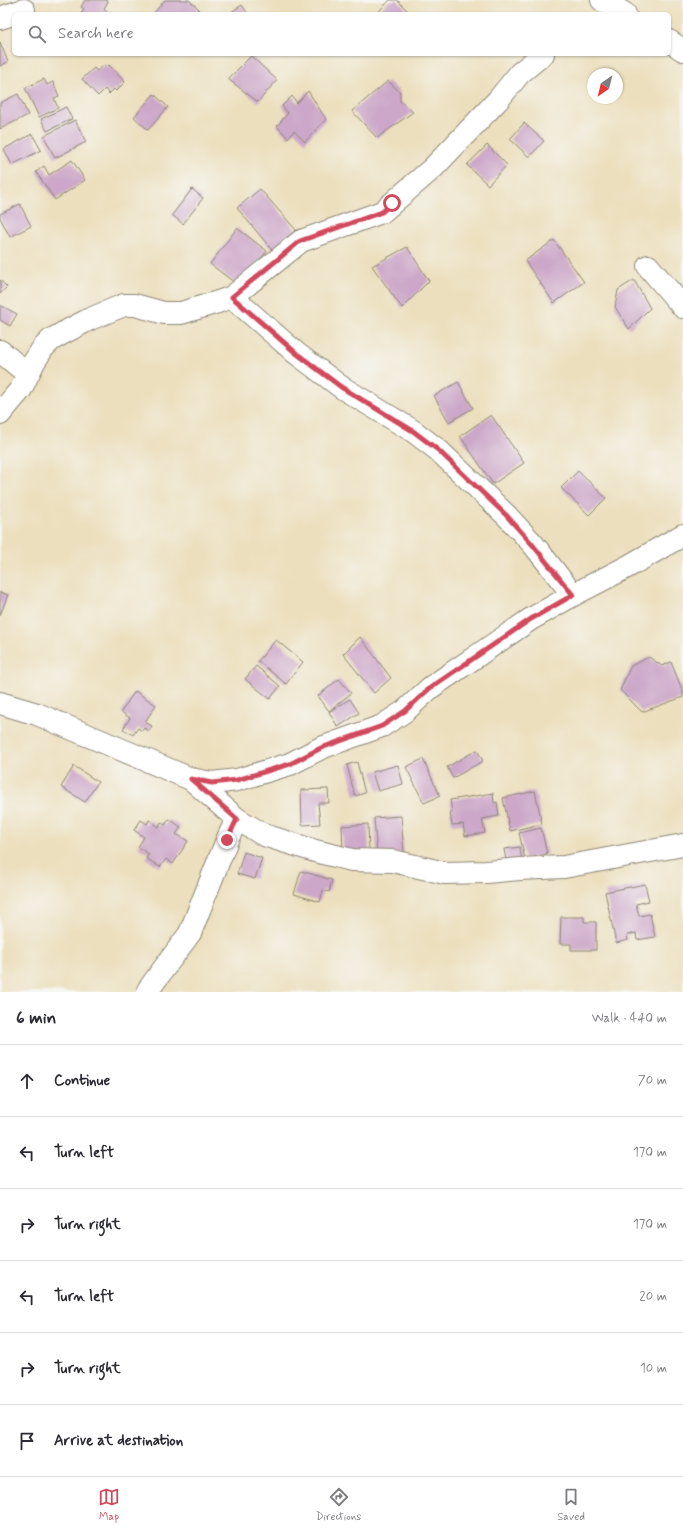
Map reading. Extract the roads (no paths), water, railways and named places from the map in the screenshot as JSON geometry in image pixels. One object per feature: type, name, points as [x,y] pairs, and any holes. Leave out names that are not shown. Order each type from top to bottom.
[{"type":"street","points":[[602,4],[620,12]]},
{"type":"street","points":[[18,12],[24,10]]},
{"type":"street","points":[[0,18],[12,14]]},
{"type":"street","points":[[671,42],[683,50]]},
{"type":"street","points":[[0,414],[21,389],[43,348],[51,340],[90,319],[128,305],[135,305],[147,310],[164,313],[181,313],[232,297],[300,241],[382,212],[433,168],[498,100],[520,73],[541,56]]},
{"type":"street","points":[[648,266],[683,307]]},
{"type":"street","points":[[232,297],[296,353],[341,387],[413,431],[438,450],[506,515],[532,544],[573,595]]},
{"type":"street","points":[[0,351],[28,374]]},
{"type":"street","points":[[0,703],[37,714],[191,779],[212,783],[237,780],[290,764],[321,748],[382,726],[405,711],[430,688],[531,619],[573,595],[627,568],[683,535]]},
{"type":"street","points":[[191,779],[237,819],[264,835],[315,851],[352,860],[393,861],[445,873],[564,868],[683,845]]},
{"type":"street","points":[[148,990],[190,933],[227,840],[237,819]]}]
